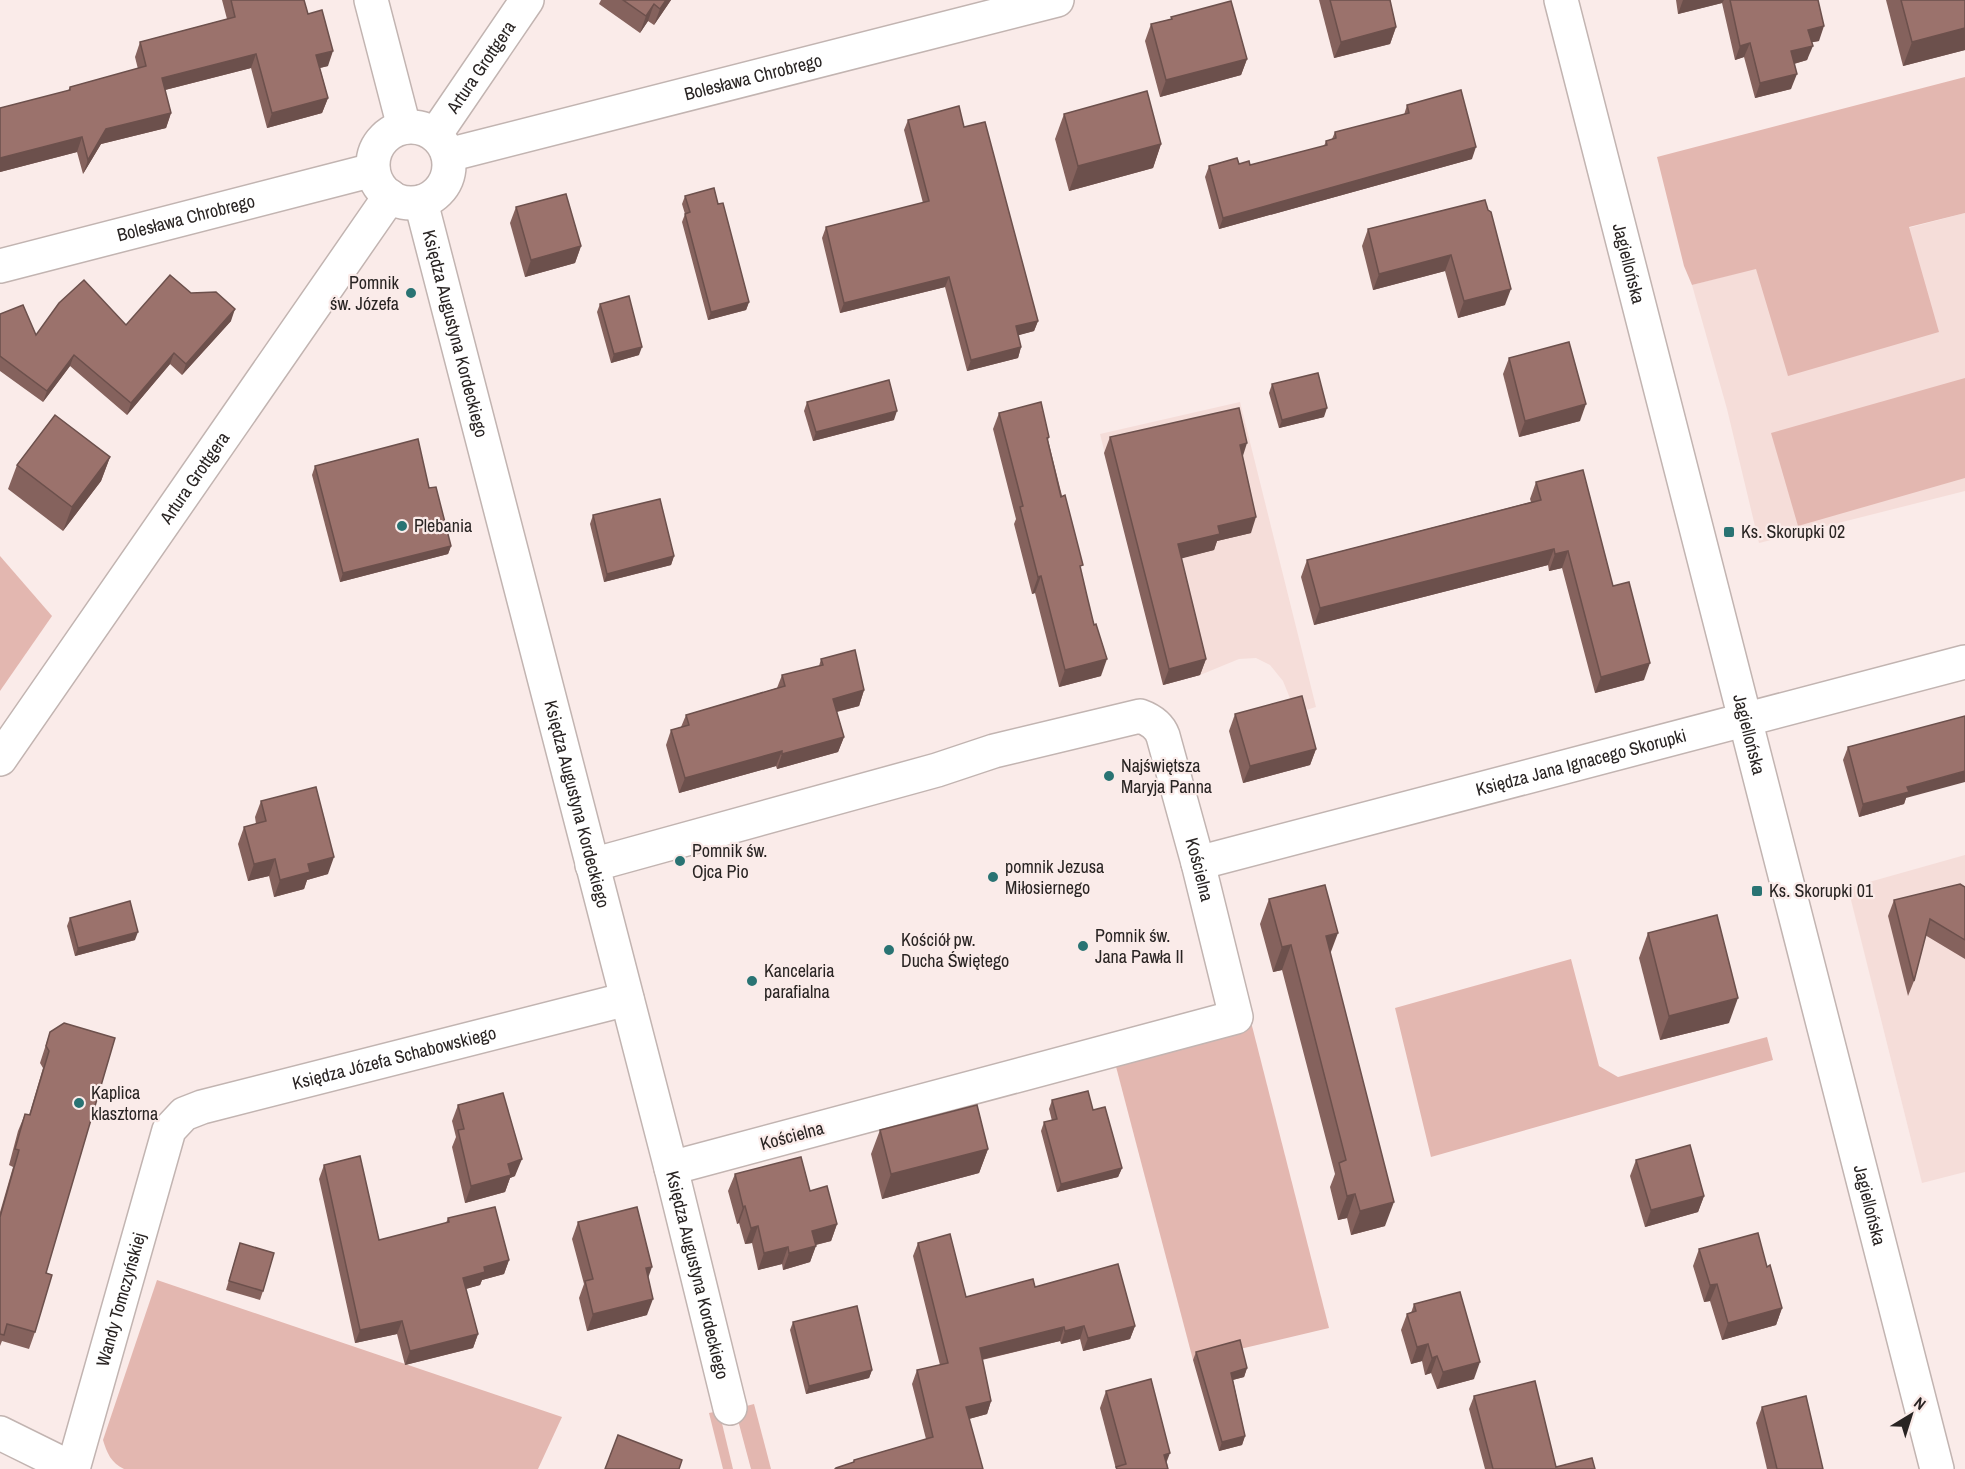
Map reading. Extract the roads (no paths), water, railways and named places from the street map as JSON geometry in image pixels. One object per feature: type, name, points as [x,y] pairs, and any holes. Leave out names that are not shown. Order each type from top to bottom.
[{"type":"street","points":[[371,0],[429,139],[449,170],[444,184],[432,197],[421,202],[403,202],[381,183],[374,157],[380,143],[390,133],[429,139]]},
{"type":"street","name":"Artura Grottgera","points":[[429,139],[527,0]]},
{"type":"street","name":"Bolesława Chrobrego","points":[[429,139],[1057,0]]},
{"type":"street","name":"Jagiellońska","points":[[1561,0],[1937,1469]]},
{"type":"street","name":"Artura Grottgera","points":[[0,759],[381,183]]},
{"type":"street","name":"Bolesława Chrobrego","points":[[0,266],[381,183]]},
{"type":"street","name":"Księdza Augustyna Kordeckiego","points":[[421,202],[730,1408]]},
{"type":"street","name":"Księdza Jana Ignacego Skorupki","points":[[1198,863],[1965,662]]},
{"type":"street","name":"Kościelna","points":[[592,864],[937,770],[994,751],[1140,716],[1153,722],[1163,736],[1198,863],[1236,1017],[670,1168]]},
{"type":"street","name":"Księdza Józefa Schabowskiego","points":[[169,1130],[184,1114],[202,1107],[627,999]]},
{"type":"street","name":"Wandy Tomczyńskiej","points":[[73,1469],[169,1130]]},
{"type":"street","points":[[0,1432],[73,1469]]},
{"type":"place","name":"Pomnik św. Józefa","points":[[411,293]]},
{"type":"place","name":"Plebania","points":[[402,526]]},
{"type":"place","name":"Ks. Skorupki 02","points":[[1729,532]]},
{"type":"place","name":"Najświętsza Maryja Panna","points":[[1109,776]]},
{"type":"place","name":"Pomnik św. Ojca Pio","points":[[680,861]]},
{"type":"place","name":"pomnik Jezusa Miłosiernego","points":[[993,877]]},
{"type":"place","name":"Ks. Skorupki 01","points":[[1757,891]]},
{"type":"place","name":"Pomnik św. Jana Pawła II","points":[[1083,946]]},
{"type":"place","name":"Kościół pw. Ducha Świętego","points":[[889,950]]},
{"type":"place","name":"Kancelaria parafialna","points":[[752,981]]},
{"type":"place","name":"Kaplica klasztorna","points":[[79,1103]]}]
